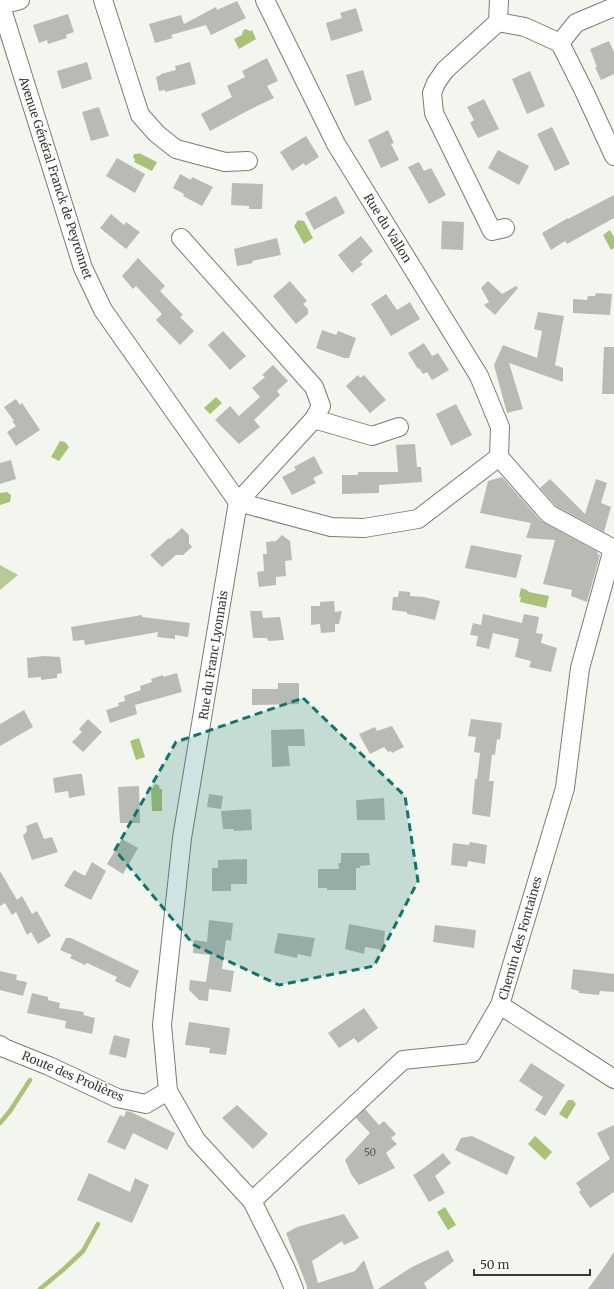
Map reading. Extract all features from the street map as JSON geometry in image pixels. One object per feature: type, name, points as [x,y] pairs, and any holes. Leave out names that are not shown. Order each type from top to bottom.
[{"type":"street","points":[[0,4],[20,0]]},
{"type":"street","points":[[103,0],[140,115],[156,134],[176,148],[225,162],[248,162]]},
{"type":"street","name":"Rue du Vallon","points":[[265,0],[336,144],[479,376],[500,427],[499,457]]},
{"type":"street","points":[[499,0],[498,22],[446,70],[436,83],[432,94],[432,104],[434,112],[492,231],[505,228]]},
{"type":"street","name":"Avenue Général Franck de Peyronnet","points":[[0,4],[83,268],[103,310],[238,502]]},
{"type":"street","points":[[560,43],[576,24],[614,7]]},
{"type":"street","points":[[498,22],[525,27],[560,43],[614,156]]},
{"type":"street","points":[[181,238],[314,387],[321,406],[314,419],[238,502],[331,527],[372,527],[418,518],[499,457],[549,514],[614,549]]},
{"type":"street","points":[[314,419],[372,436],[399,426]]},
{"type":"street","name":"Rue du Franc Lyonnais","points":[[168,1091],[162,1025],[182,838],[238,502]]},
{"type":"street","name":"Chemin des Fontaines","points":[[252,1201],[403,1060],[472,1053],[500,1005],[565,788],[580,668],[614,549]]},
{"type":"street","points":[[500,1005],[614,1079]]},
{"type":"street","name":"Route des Prolières","points":[[0,1045],[118,1098],[146,1104],[168,1091]]},
{"type":"street","points":[[168,1091],[196,1140],[252,1201],[285,1267],[294,1289]]},
{"type":"highlighted area","points":[[303,698],[405,796],[418,881],[374,966],[279,985],[194,945],[115,850],[176,742]]},
{"type":"shaded area","points":[[245,29],[250,31],[252,30],[256,39],[239,49],[234,39],[242,35]]},
{"type":"shaded area","points":[[139,153],[157,162],[152,171],[134,162],[134,154]]},
{"type":"shaded area","points":[[298,220],[304,221],[313,238],[304,244],[294,226]]},
{"type":"shaded area","points":[[610,230],[614,237],[614,248],[611,250],[603,235]]},
{"type":"shaded area","points":[[216,397],[222,403],[210,414],[204,408]]},
{"type":"shaded area","points":[[60,441],[65,442],[69,447],[59,461],[51,457]]},
{"type":"shaded area","points":[[7,492],[11,495],[10,502],[0,505],[0,493]]},
{"type":"shaded area","points":[[0,565],[18,575],[0,590]]},
{"type":"shaded area","points":[[521,588],[529,592],[549,596],[546,608],[520,602],[521,597],[519,597]]},
{"type":"shaded area","points":[[139,738],[145,757],[136,760],[130,741]]},
{"type":"shaded area","points":[[157,784],[160,789],[162,789],[162,811],[152,811],[151,789]]},
{"type":"shaded area","points":[[568,1100],[573,1100],[576,1104],[567,1119],[559,1114]]},
{"type":"shaded area","points":[[535,1136],[552,1152],[545,1160],[528,1144]]},
{"type":"shaded area","points":[[445,1207],[456,1225],[448,1230],[437,1212]]},
{"type":"building","points":[[237,1],[246,18],[211,35],[206,25],[171,35],[173,38],[155,43],[149,24],[181,15],[184,24],[216,7],[217,10]]},
{"type":"building","points":[[356,8],[363,31],[331,41],[326,23],[342,18],[340,13]]},
{"type":"building","points":[[68,14],[74,32],[66,35],[67,38],[48,44],[47,40],[39,43],[33,25]]},
{"type":"building","points":[[609,41],[614,52],[614,74],[601,80],[595,67],[597,67],[590,49]]},
{"type":"building","points":[[267,58],[278,81],[267,86],[274,98],[210,131],[201,114],[232,97],[227,86],[245,77],[242,71]]},
{"type":"building","points":[[87,62],[92,79],[62,89],[57,71]]},
{"type":"building","points":[[190,62],[196,84],[165,92],[165,90],[159,91],[156,77],[176,70],[175,66]]},
{"type":"building","points":[[363,70],[372,100],[355,106],[346,75]]},
{"type":"building","points":[[530,71],[545,106],[527,114],[512,79]]},
{"type":"building","points":[[484,99],[499,129],[478,138],[470,123],[474,120],[467,107]]},
{"type":"building","points":[[99,107],[109,136],[91,141],[82,112]]},
{"type":"building","points":[[552,127],[570,164],[555,171],[537,134]]},
{"type":"building","points":[[388,130],[394,143],[391,144],[399,160],[381,168],[368,140]]},
{"type":"building","points":[[306,136],[319,157],[305,166],[304,163],[292,171],[280,152]]},
{"type":"building","points":[[498,150],[529,166],[519,185],[488,168]]},
{"type":"building","points":[[117,158],[145,174],[135,193],[106,176]]},
{"type":"building","points":[[419,162],[424,171],[431,168],[446,195],[429,204],[408,167]]},
{"type":"building","points":[[180,174],[191,180],[192,177],[213,187],[202,206],[183,196],[184,194],[173,188]]},
{"type":"building","points":[[232,183],[263,184],[262,209],[249,209],[249,206],[231,205]]},
{"type":"building","points":[[614,195],[614,218],[567,244],[565,241],[551,250],[542,233]]},
{"type":"building","points":[[336,196],[345,213],[314,230],[305,213]]},
{"type":"building","points":[[111,214],[124,225],[126,222],[140,232],[126,249],[100,228]]},
{"type":"building","points":[[442,221],[464,222],[463,250],[441,249]]},
{"type":"building","points":[[361,236],[373,251],[360,262],[363,264],[352,273],[338,255]]},
{"type":"building","points":[[277,238],[281,255],[252,261],[253,263],[237,266],[234,249]]},
{"type":"building","points":[[138,258],[165,286],[160,291],[183,315],[180,317],[194,331],[180,345],[156,320],[162,314],[136,286],[133,289],[122,276]]},
{"type":"building","points":[[290,281],[307,301],[303,304],[308,309],[308,314],[296,324],[273,296]]},
{"type":"building","points":[[488,281],[502,294],[516,286],[518,288],[495,315],[484,305],[489,302],[481,288]]},
{"type":"building","points":[[596,293],[612,294],[610,315],[573,313],[573,299],[587,300],[588,296],[595,296]]},
{"type":"building","points":[[386,294],[397,310],[410,302],[420,319],[391,336],[371,304]]},
{"type":"building","points":[[538,312],[564,316],[555,365],[563,368],[563,382],[509,363],[523,409],[507,413],[494,365],[503,345],[537,358],[542,331],[534,329]]},
{"type":"building","points":[[322,330],[336,335],[338,331],[356,338],[349,358],[344,358],[316,348]]},
{"type":"building","points":[[223,331],[246,356],[230,370],[208,345]]},
{"type":"building","points":[[424,343],[432,356],[438,353],[449,370],[432,380],[427,372],[423,374],[419,368],[418,369],[408,353]]},
{"type":"building","points":[[604,347],[614,347],[614,394],[602,394]]},
{"type":"building","points":[[273,365],[288,381],[277,391],[280,395],[254,420],[260,427],[239,444],[215,420],[230,406],[239,416],[260,397],[252,388],[265,377],[262,375]]},
{"type":"building","points":[[358,375],[360,378],[364,375],[386,400],[370,413],[346,386]]},
{"type":"building","points":[[16,399],[20,405],[22,403],[40,430],[16,446],[7,432],[16,426],[4,407]]},
{"type":"building","points":[[456,404],[472,435],[451,446],[436,414]]},
{"type":"building","points":[[415,444],[417,467],[421,467],[422,482],[379,485],[379,493],[342,494],[342,475],[358,475],[358,472],[398,472],[396,445]]},
{"type":"building","points":[[314,456],[323,473],[313,478],[316,483],[292,495],[282,477],[296,470],[294,467]]},
{"type":"building","points":[[11,460],[16,479],[0,484],[0,463]]},
{"type":"building","points":[[502,477],[541,521],[598,552],[597,554],[600,555],[587,602],[571,596],[572,590],[543,584],[555,540],[526,538],[531,523],[480,513],[488,481]]},
{"type":"building","points":[[550,479],[585,514],[596,479],[607,483],[601,503],[611,507],[604,532],[556,506],[540,488]]},
{"type":"building","points":[[182,528],[189,535],[189,543],[192,547],[183,555],[176,555],[162,567],[150,555]]},
{"type":"building","points":[[282,535],[290,541],[292,560],[285,561],[286,576],[276,577],[276,585],[259,587],[257,572],[264,571],[263,554],[267,554],[266,542],[276,541]]},
{"type":"building","points":[[471,545],[522,555],[516,578],[465,568]]},
{"type":"building","points":[[399,591],[410,592],[410,596],[424,597],[440,601],[435,620],[407,614],[407,612],[392,610],[393,597],[398,597]]},
{"type":"building","points":[[334,601],[335,612],[342,611],[339,624],[335,624],[335,632],[321,633],[320,624],[311,625],[311,606],[320,606],[320,602]]},
{"type":"building","points":[[250,611],[262,611],[263,618],[280,617],[284,640],[268,641],[267,638],[253,638]]},
{"type":"building","points":[[483,614],[522,623],[524,614],[539,617],[536,633],[543,634],[541,643],[557,648],[551,672],[529,667],[531,661],[515,657],[519,639],[493,633],[489,649],[476,646],[478,636],[470,635],[473,623],[481,625]]},
{"type":"building","points":[[142,615],[142,617],[190,623],[188,637],[175,635],[175,639],[157,637],[158,632],[85,645],[84,640],[73,641],[71,627]]},
{"type":"building","points":[[44,656],[60,657],[62,673],[57,674],[57,678],[41,680],[41,677],[28,678],[27,658]]},
{"type":"building","points":[[177,673],[182,692],[135,705],[137,714],[110,723],[106,710],[119,706],[118,703],[125,701],[124,696],[141,690],[140,686],[152,682],[151,679]]},
{"type":"building","points":[[278,683],[299,683],[299,704],[252,705],[252,689],[278,689]]},
{"type":"building","points":[[24,710],[33,727],[0,746],[0,724]]},
{"type":"building","points":[[88,719],[102,732],[83,752],[72,742],[82,732],[79,729]]},
{"type":"building","points":[[471,719],[502,723],[500,740],[497,739],[495,755],[492,754],[489,781],[494,781],[490,817],[472,814],[475,779],[477,779],[480,753],[474,752],[476,737],[468,736]]},
{"type":"building","points":[[392,726],[404,747],[392,753],[391,751],[388,752],[384,747],[370,754],[359,734],[375,727],[377,731]]},
{"type":"building","points":[[304,729],[305,746],[288,746],[290,766],[272,767],[271,730]]},
{"type":"building","points":[[82,774],[85,795],[69,798],[68,791],[55,793],[53,778]]},
{"type":"building","points":[[139,786],[140,823],[120,823],[118,787]]},
{"type":"building","points":[[209,794],[223,796],[221,809],[207,807]]},
{"type":"building","points":[[384,798],[385,820],[357,820],[356,800]]},
{"type":"building","points":[[251,809],[252,830],[234,831],[234,829],[223,829],[221,811]]},
{"type":"building","points":[[37,822],[44,839],[52,837],[58,852],[32,860],[23,836],[27,831],[26,826]]},
{"type":"building","points":[[122,839],[138,848],[123,874],[107,864]]},
{"type":"building","points":[[470,842],[487,845],[485,864],[468,861],[467,867],[451,865],[453,843],[469,845]]},
{"type":"building","points":[[341,853],[369,853],[370,865],[356,868],[356,890],[327,890],[327,888],[318,888],[318,869],[339,869],[338,863],[341,863]]},
{"type":"building","points":[[247,859],[247,884],[231,884],[231,891],[212,891],[212,868],[218,868],[218,860]]},
{"type":"building","points":[[92,862],[106,871],[91,900],[64,886],[74,870],[85,876]]},
{"type":"building","points":[[0,871],[17,900],[22,896],[32,914],[37,911],[51,936],[38,944],[31,932],[27,935],[16,912],[12,915],[5,903],[0,906]]},
{"type":"building","points":[[209,920],[233,923],[231,941],[226,940],[222,969],[234,971],[231,992],[209,989],[208,1001],[199,1000],[189,990],[190,980],[206,982],[210,955],[193,953],[194,940],[207,942]]},
{"type":"building","points":[[349,924],[385,931],[383,950],[365,947],[364,954],[345,949]]},
{"type":"building","points":[[435,925],[476,930],[474,948],[433,942]]},
{"type":"building","points":[[278,933],[315,938],[311,957],[298,954],[297,958],[274,953]]},
{"type":"building","points":[[66,938],[71,938],[139,971],[130,988],[115,981],[117,977],[87,963],[85,965],[70,958],[72,955],[60,950]]},
{"type":"building","points":[[573,969],[614,974],[614,992],[600,991],[599,995],[579,993],[579,991],[571,989]]},
{"type":"building","points":[[0,971],[17,975],[16,980],[27,982],[23,996],[0,990]]},
{"type":"building","points":[[32,993],[48,997],[48,1000],[60,1003],[59,1008],[84,1012],[83,1015],[95,1018],[92,1034],[65,1028],[66,1021],[27,1013]]},
{"type":"building","points":[[364,1008],[378,1028],[358,1043],[354,1038],[339,1048],[328,1033]]},
{"type":"building","points":[[189,1022],[230,1028],[226,1055],[209,1053],[210,1048],[185,1045]]},
{"type":"building","points":[[114,1035],[130,1039],[126,1058],[109,1054]]},
{"type":"building","points":[[531,1063],[565,1085],[545,1116],[535,1110],[543,1097],[519,1081]]},
{"type":"building","points":[[237,1105],[268,1134],[253,1149],[222,1118]]},
{"type":"building","points":[[365,1109],[379,1125],[384,1121],[396,1134],[391,1138],[397,1144],[386,1153],[395,1168],[359,1185],[351,1174],[345,1160],[370,1133],[356,1118]]},
{"type":"building","points":[[126,1111],[175,1133],[167,1150],[133,1133],[125,1150],[107,1142],[120,1115],[124,1117]]},
{"type":"building","points":[[614,1125],[614,1192],[590,1208],[579,1192],[581,1190],[576,1183],[610,1159],[597,1133]]},
{"type":"building","points":[[472,1136],[515,1157],[507,1175],[455,1150],[461,1138]]},
{"type":"building","points":[[443,1153],[451,1163],[435,1176],[445,1193],[429,1202],[413,1175]]},
{"type":"building","points":[[89,1173],[130,1192],[135,1178],[149,1185],[132,1223],[77,1200]]},
{"type":"building","points":[[344,1214],[359,1238],[344,1245],[342,1241],[312,1261],[318,1283],[355,1271],[364,1260],[374,1289],[307,1289],[286,1233],[297,1227]]},
{"type":"building","points":[[448,1250],[454,1261],[424,1283],[427,1289],[378,1289],[412,1267]]},
{"type":"building","points":[[614,1252],[614,1289],[588,1289],[602,1270]]},
{"type":"waterway","points":[[0,1123],[10,1111],[30,1080]]},
{"type":"waterway","points":[[40,1289],[83,1251],[98,1224]]}]
